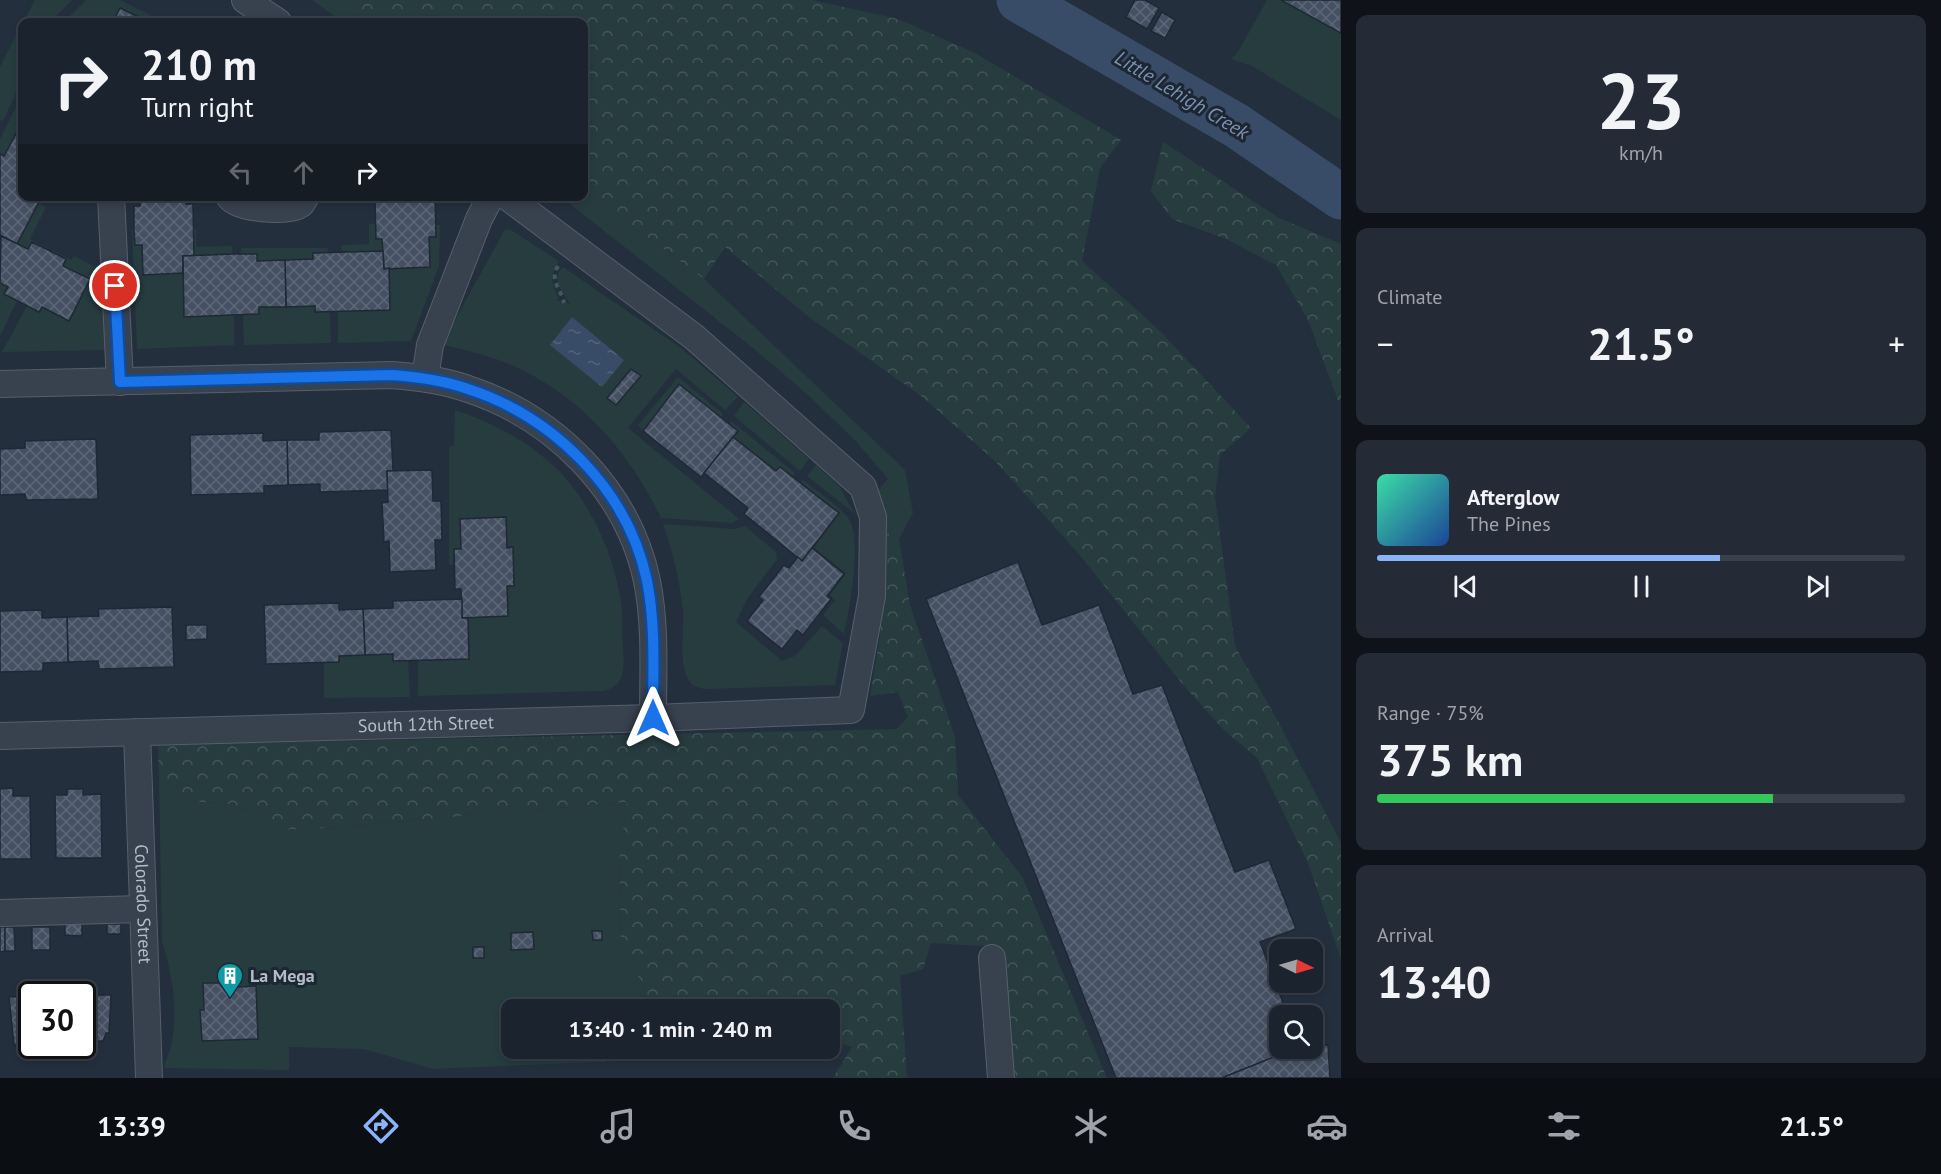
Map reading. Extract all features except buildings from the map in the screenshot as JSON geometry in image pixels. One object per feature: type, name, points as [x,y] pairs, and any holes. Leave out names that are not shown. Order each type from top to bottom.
[{"type":"street","points":[[245,0],[272,18]]},
{"type":"street","points":[[111,201],[120,382]]},
{"type":"street","points":[[233,201],[246,207],[288,208],[300,205],[303,201]]},
{"type":"street","points":[[425,378],[430,345],[479,219],[488,201]]},
{"type":"street","name":"South 12th Street","points":[[0,736],[653,718],[850,710],[872,596],[873,517],[863,487],[694,337],[513,201]]},
{"type":"street","points":[[0,384],[392,375],[425,378],[477,392],[504,403],[536,421],[565,443],[596,475],[616,505],[636,545],[647,580],[653,624],[653,718]]},
{"type":"street","name":"Colorado Street","points":[[137,732],[149,1078]]},
{"type":"street","points":[[0,913],[142,909]]},
{"type":"street","points":[[992,958],[1001,1078]]},
{"type":"path","points":[[561,263],[554,274],[554,280],[564,303]]},
{"type":"green space","points":[[35,0],[72,0],[54,18],[25,18]]},
{"type":"green space","points":[[86,0],[120,0],[155,18],[141,18],[120,8],[115,18],[68,18]]},
{"type":"green space","points":[[312,0],[336,0],[359,18],[337,18]]},
{"type":"green space","points":[[336,0],[812,0],[898,19],[975,53],[1121,140],[1100,168],[1082,261],[1159,330],[1251,428],[1220,455],[1215,497],[1235,646],[1279,723],[1341,843],[1341,959],[1308,863],[1257,758],[1223,729],[1184,686],[1079,554],[994,460],[920,395],[809,317],[725,247],[704,279],[588,193],[588,18],[359,18]]},
{"type":"green space","points":[[1267,0],[1281,0],[1341,33],[1341,120],[1252,66],[1231,59],[1238,52]]},
{"type":"green space","points":[[18,32],[18,89],[3,121],[0,120],[0,67]]},
{"type":"green space","points":[[18,103],[18,128],[4,156],[0,154],[0,139]]},
{"type":"green space","points":[[1163,142],[1279,218],[1341,244],[1341,400],[1338,400],[1308,320],[1276,265],[1226,239],[1172,219],[1151,191]]},
{"type":"green space","points":[[588,193],[704,279],[905,470],[913,513],[899,539],[894,539],[879,524],[878,490],[888,479],[855,440],[808,395],[753,348],[566,201],[588,201]]},
{"type":"green space","points":[[39,203],[46,207],[30,239],[47,249],[32,242],[28,249],[17,244]]},
{"type":"green space","points":[[376,223],[376,239],[382,239],[383,251],[342,252],[341,245],[369,244],[369,224]]},
{"type":"green space","points":[[435,225],[440,225],[439,266],[411,341],[338,343],[338,311],[390,310],[389,268],[430,267],[429,237],[436,237]]},
{"type":"green space","points":[[132,229],[135,245],[142,245],[143,274],[183,273],[184,316],[234,315],[234,345],[137,349]]},
{"type":"green space","points":[[194,229],[196,229],[196,247],[232,246],[233,254],[194,256]]},
{"type":"green space","points":[[505,229],[511,230],[559,261],[552,276],[559,298],[556,300],[570,304],[557,281],[557,276],[563,267],[681,348],[738,397],[725,410],[676,369],[628,428],[739,519],[732,523],[661,518],[633,469],[616,446],[577,406],[555,389],[504,362],[442,344]]},
{"type":"green space","points":[[241,248],[328,248],[328,253],[313,253],[313,259],[257,261],[257,254],[241,254]]},
{"type":"green space","points":[[52,250],[71,260],[74,256],[101,270],[105,350],[2,352],[27,306],[39,312],[42,307],[69,321],[89,279],[63,266],[66,259],[51,252]]},
{"type":"green space","points":[[0,283],[8,287],[4,294],[17,301],[0,336]]},
{"type":"green space","points":[[315,306],[316,312],[330,312],[331,343],[244,345],[243,315],[259,314],[259,307]]},
{"type":"green space","points":[[678,377],[723,414],[720,417],[679,385],[643,431],[638,425]]},
{"type":"green space","points":[[744,402],[809,459],[800,471],[734,416]]},
{"type":"green space","points":[[455,410],[512,435],[538,452],[572,486],[591,515],[612,563],[621,602],[623,667],[620,679],[611,688],[604,691],[418,696],[418,661],[469,659],[468,618],[508,616],[507,586],[514,586],[512,547],[507,548],[505,517],[460,519],[461,549],[454,549],[454,564],[449,565],[449,447],[454,445]]},
{"type":"green space","points":[[731,421],[795,473],[793,476],[780,467],[776,471],[733,437],[729,424]]},
{"type":"green space","points":[[816,465],[840,487],[854,513],[807,476]]},
{"type":"green space","points":[[803,480],[840,509],[849,519],[853,529],[854,575],[844,634],[823,615],[835,600],[830,595],[846,573],[814,548],[839,514],[801,482]]},
{"type":"green space","points":[[663,524],[735,529],[745,526],[776,552],[777,559],[747,599],[736,622],[782,661],[795,656],[822,626],[843,643],[835,685],[705,689],[692,684],[688,680],[683,662],[683,611],[680,589]]},
{"type":"green space","points":[[879,524],[894,539],[899,539],[910,605],[955,737],[958,795],[1023,878],[1107,1078],[1010,1078],[1000,947],[931,943],[923,969],[900,976],[907,1078],[833,1078],[852,1047],[840,1043],[840,999],[636,999],[646,990],[621,947],[619,859],[627,802],[313,829],[274,830],[252,811],[224,803],[195,802],[159,780],[158,745],[896,729],[908,717],[898,692],[870,696],[880,636]]},
{"type":"green space","points":[[393,654],[394,661],[408,661],[410,697],[324,698],[324,663],[339,662],[339,656]]},
{"type":"green space","points":[[159,780],[195,802],[224,803],[252,811],[274,830],[313,829],[627,802],[619,859],[621,946],[646,990],[636,999],[501,999],[501,1059],[596,1059],[597,1062],[433,1069],[364,1049],[289,1047],[289,1070],[164,1068],[174,1029],[174,1003],[169,966],[162,942]]},
{"type":"green space","points":[[596,1059],[646,1059],[597,1062]]},
{"type":"water","points":[[572,317],[624,360],[602,387],[550,345]]},
{"type":"waterway","name":"Little Lehigh Creek","points":[[1019,0],[1237,126],[1341,197]]},
{"type":"place","name":"La Mega","points":[[230,999]]},
{"type":"route","points":[[115,286],[120,382],[392,375],[430,379],[468,389],[504,403],[536,421],[565,443],[596,475],[616,505],[636,545],[647,580],[653,624],[653,718]]}]
